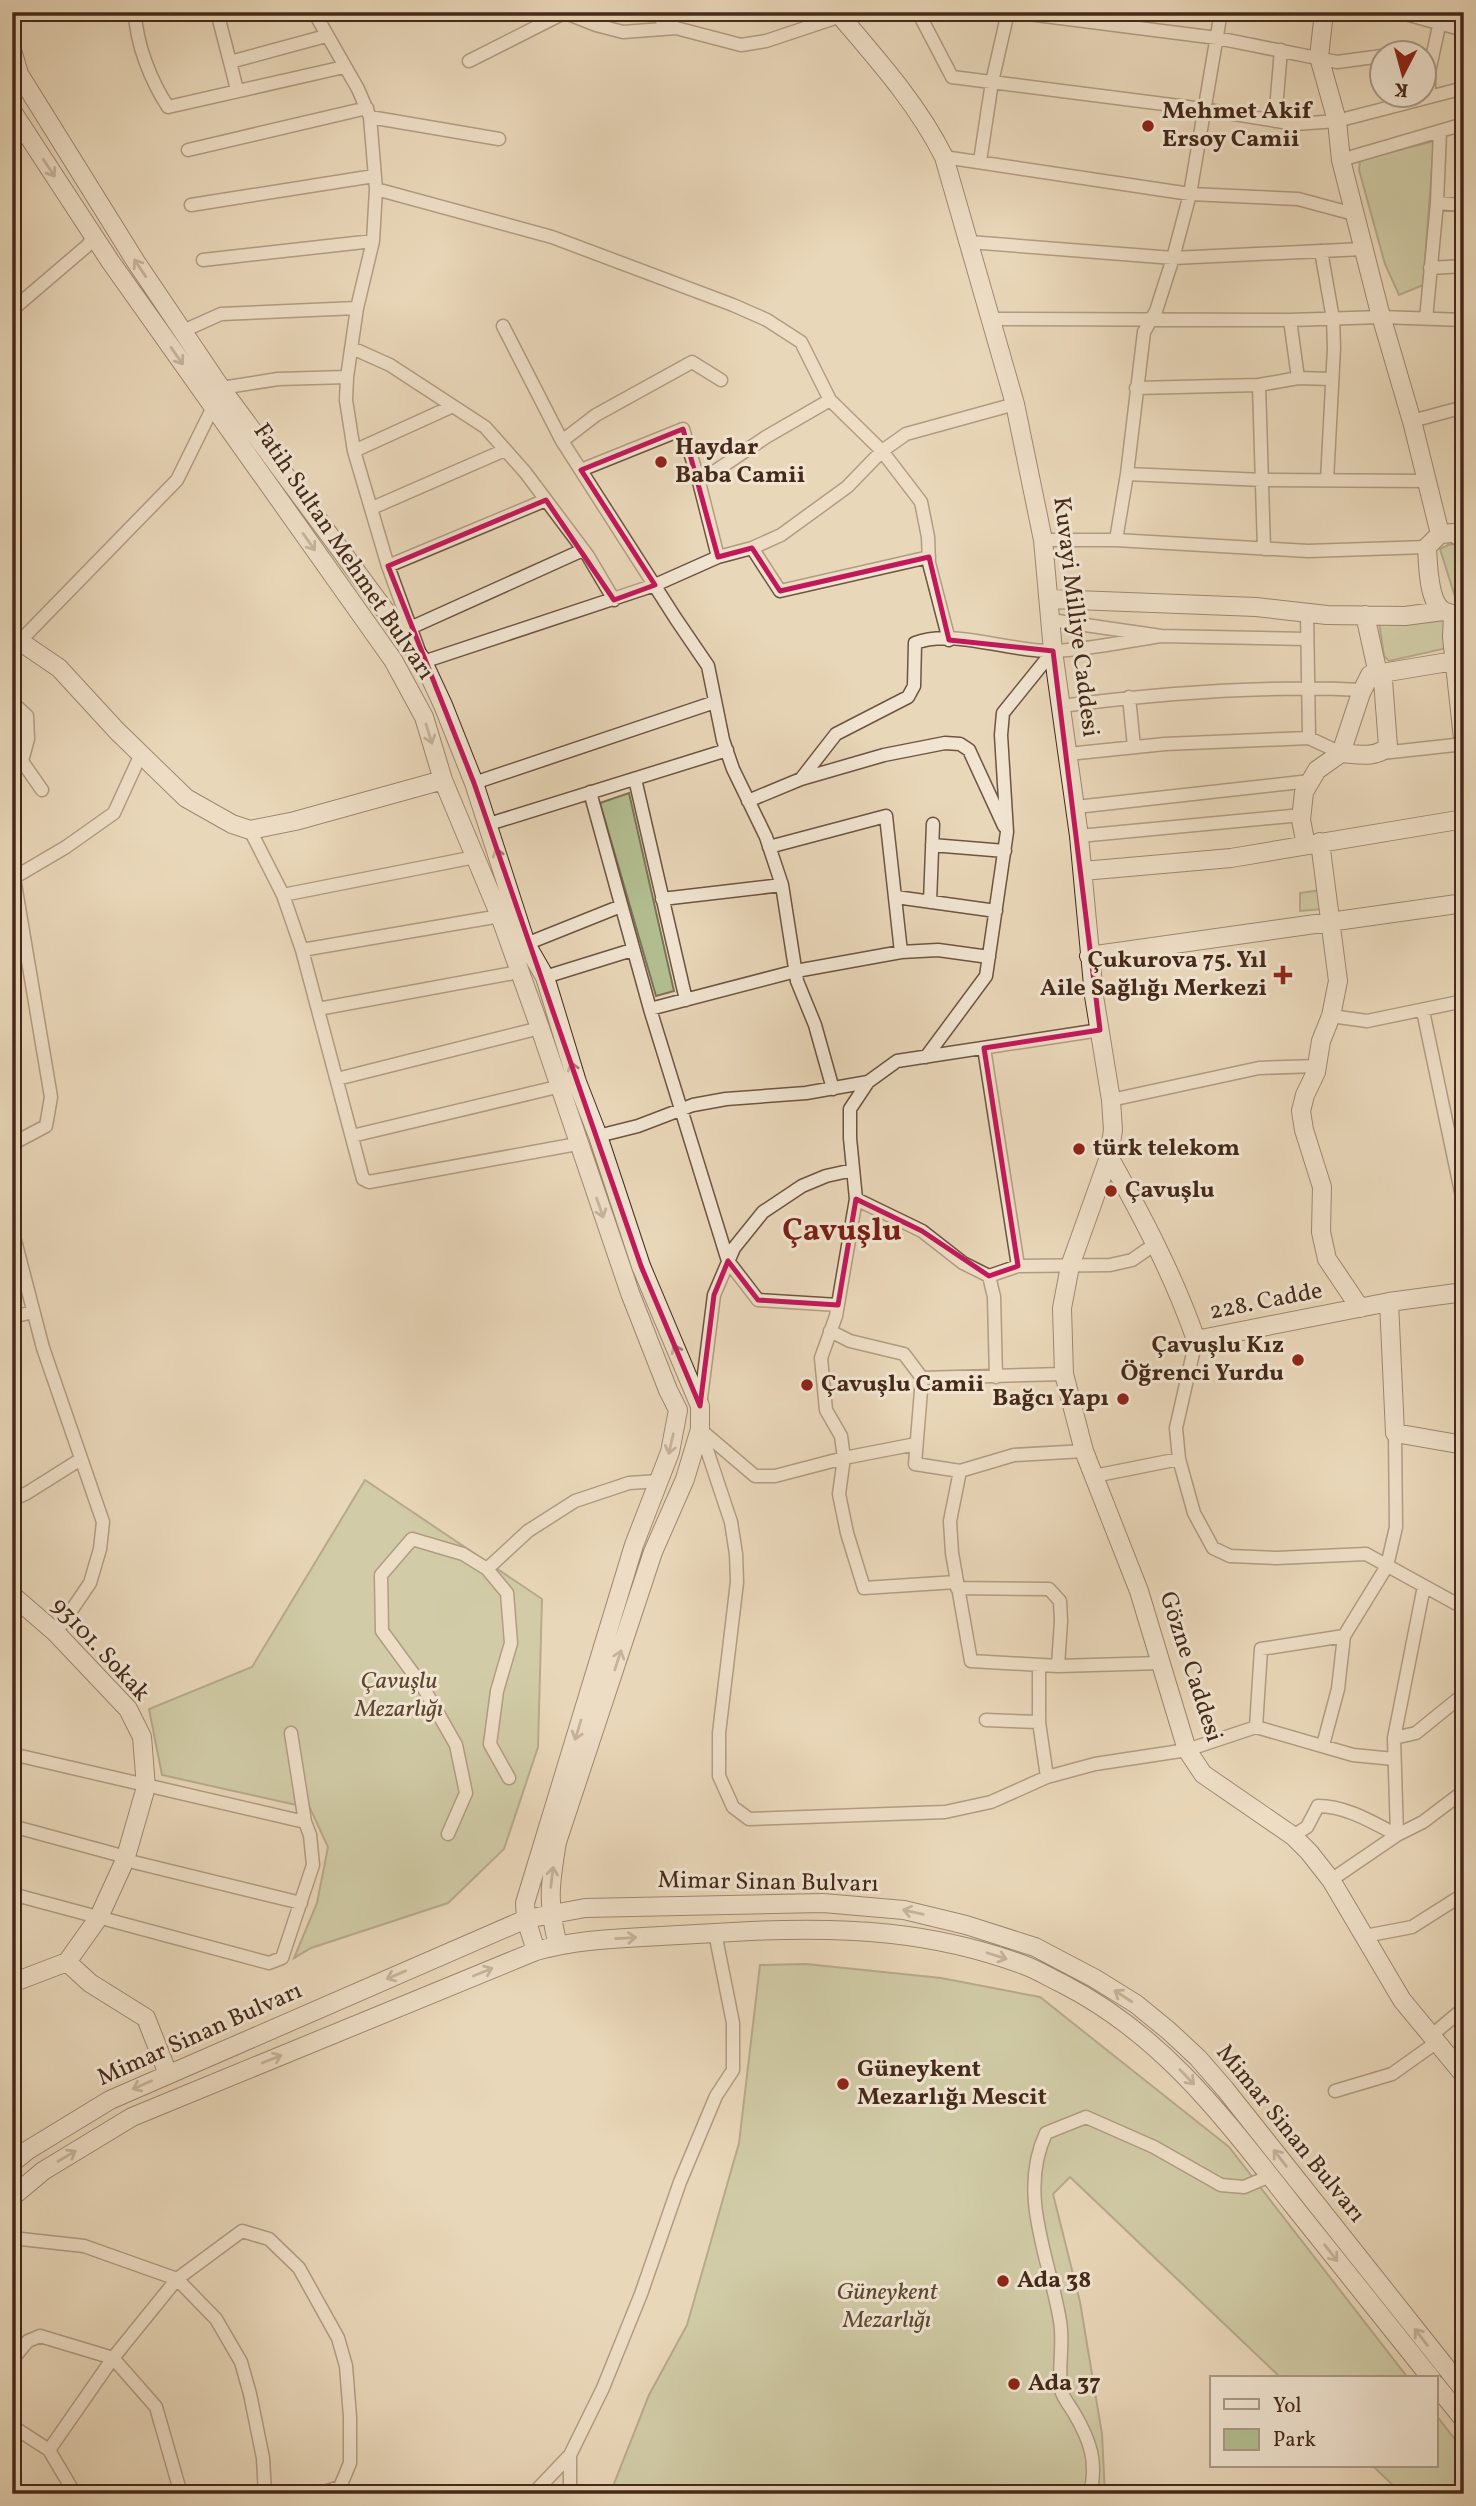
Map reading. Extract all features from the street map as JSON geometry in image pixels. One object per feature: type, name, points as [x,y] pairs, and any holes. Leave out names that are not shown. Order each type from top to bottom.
[{"type":"main road","points":[[1324,12],[1319,57],[1337,121],[1341,160],[1427,481],[1450,537],[1431,587],[1436,603],[1453,614]]},
{"type":"main road","name":"Kuvayi Milliye Caddesi","points":[[839,14],[904,92],[944,157],[1015,404],[1043,540],[1053,652],[1076,807],[1089,956],[1111,1100],[1113,1130],[1109,1157],[1070,1266]]},
{"type":"main road","name":"Fatih Sultan Mehmet Bulvarı","points":[[12,50],[19,74],[136,262],[221,388],[423,662],[443,705],[489,824],[526,944],[545,978],[577,1082],[598,1136],[640,1266],[700,1406]]},
{"type":"main road","name":"Fatih Sultan Mehmet Bulvarı","points":[[12,111],[93,237],[393,660],[424,716],[443,780],[500,916],[561,1086],[577,1144],[629,1293],[678,1410],[670,1452],[635,1545],[525,1902],[526,1919]]},
{"type":"main road","points":[[1050,599],[1256,607],[1307,613],[1405,616],[1453,614]]},
{"type":"main road","points":[[1453,614],[1451,637],[1464,745]]},
{"type":"main road","points":[[1360,1308],[1327,1259],[1321,1231],[1322,1186],[1304,1130],[1301,1111],[1317,1066],[1321,1041],[1331,1016],[1338,981],[1331,923],[1313,843],[1302,815],[1304,792],[1317,770],[1341,753],[1382,752],[1388,746],[1383,680],[1378,674],[1365,615]]},
{"type":"main road","points":[[16,638],[59,668],[186,798],[232,824],[250,830],[295,821],[443,780]]},
{"type":"main road","points":[[1341,753],[1362,690],[1370,675],[1454,662]]},
{"type":"main road","points":[[1083,871],[1231,858],[1464,819]]},
{"type":"main road","points":[[1089,956],[1464,903]]},
{"type":"main road","name":"228. Cadde","points":[[1109,1157],[1155,1244],[1186,1310],[1196,1340],[1360,1308],[1464,1292]]},
{"type":"main road","name":"Gözne Caddesi","points":[[1070,1266],[1062,1308],[1064,1374],[1084,1451],[1139,1591],[1187,1750],[1203,1774],[1293,1836],[1331,1880],[1402,2000],[1464,2075]]},
{"type":"main road","points":[[1389,1303],[1395,1433],[1464,1445]]},
{"type":"main road","points":[[558,1945],[551,1916],[550,1883],[557,1842],[653,1552],[685,1479],[700,1429],[700,1406]]},
{"type":"main road","name":"93101. Sokak","points":[[12,1595],[56,1633],[128,1709],[142,1737],[146,1787],[125,1858],[99,1917],[67,1962]]},
{"type":"main road","name":"Mimar Sinan Bulvarı","points":[[12,2163],[110,2100],[526,1919],[584,1908],[699,1904],[850,1905],[904,1910],[966,1924],[1035,1947],[1136,2004],[1198,2058],[1464,2390]]},
{"type":"main road","points":[[526,1919],[536,1951]]},
{"type":"main road","name":"Mimar Sinan Bulvarı","points":[[12,2197],[43,2171],[132,2117],[536,1951],[589,1940],[715,1933],[805,1929],[902,1933],[963,1946],[1026,1966],[1082,1994],[1121,2019],[1153,2045],[1210,2100],[1429,2376]]},
{"type":"main road","points":[[12,1983],[67,1962],[90,1983],[146,2018],[168,2074]]},
{"type":"main road","points":[[1438,2388],[1464,2420]]},
{"type":"street","points":[[135,12],[136,28],[146,58],[159,93],[168,107],[344,67]]},
{"type":"street","points":[[218,12],[237,90]]},
{"type":"street","points":[[314,12],[369,112],[375,183],[373,241],[357,308],[346,377],[346,400],[355,451],[388,566],[423,662],[614,600],[718,557],[752,548],[780,535],[846,487],[881,451],[905,434],[1015,404]]},
{"type":"street","points":[[659,16],[687,12]]},
{"type":"street","points":[[918,12],[952,77],[1203,109],[1295,124],[1337,121],[1385,108]]},
{"type":"street","points":[[980,161],[992,82],[1007,12]]},
{"type":"street","points":[[1013,12],[1217,38],[1337,62],[1368,58]]},
{"type":"street","points":[[1116,540],[1144,332],[1173,258],[1190,194],[1221,12]]},
{"type":"street","points":[[1398,12],[1441,19],[1464,30]]},
{"type":"street","points":[[469,61],[564,13],[623,32],[676,28],[741,45],[766,41],[839,14]]},
{"type":"street","points":[[659,16],[676,28]]},
{"type":"street","points":[[1437,38],[1441,19]]},
{"type":"street","points":[[230,62],[326,36]]},
{"type":"street","points":[[1275,121],[1281,50]]},
{"type":"street","points":[[1438,94],[1464,88]]},
{"type":"street","points":[[188,150],[369,112],[499,139]]},
{"type":"street","points":[[1341,160],[1464,124]]},
{"type":"street","points":[[1426,318],[1437,203],[1440,131]]},
{"type":"street","points":[[944,157],[1190,194],[1298,198],[1354,214]]},
{"type":"street","points":[[191,205],[375,183],[552,237],[733,304],[767,320],[801,342],[830,400],[881,451],[921,502],[929,557],[948,640]]},
{"type":"street","points":[[1437,203],[1464,205]]},
{"type":"street","points":[[12,290],[16,307],[88,245],[93,237]]},
{"type":"street","points":[[203,260],[373,241]]},
{"type":"street","points":[[969,242],[1173,258],[1363,248]]},
{"type":"street","points":[[1321,251],[1333,319],[1327,480]]},
{"type":"street","points":[[1430,268],[1464,266]]},
{"type":"street","points":[[183,331],[221,314],[357,308]]},
{"type":"street","points":[[992,319],[1150,321],[1381,317],[1464,320]]},
{"type":"street","points":[[1290,320],[1298,378]]},
{"type":"street","points":[[503,326],[562,441],[708,666],[727,750],[769,847],[782,885],[797,981],[815,1025],[833,1089]]},
{"type":"street","points":[[352,348],[390,365],[485,427],[546,500],[583,550],[614,600]]},
{"type":"street","points":[[562,441],[596,415],[692,362],[721,380]]},
{"type":"street","points":[[221,388],[278,379],[346,377]]},
{"type":"street","points":[[1136,388],[1259,385],[1298,378],[1332,379]]},
{"type":"street","points":[[1259,385],[1264,549]]},
{"type":"street","points":[[699,482],[766,437],[830,400]]},
{"type":"street","points":[[355,451],[453,406]]},
{"type":"street","points":[[16,638],[177,480],[213,407]]},
{"type":"street","points":[[1412,421],[1464,407]]},
{"type":"street","points":[[581,470],[683,429],[718,557]]},
{"type":"street","points":[[372,508],[505,450]]},
{"type":"street","points":[[1127,474],[1263,480],[1427,481]]},
{"type":"street","points":[[388,566],[546,500]]},
{"type":"street","points":[[1043,540],[1116,540],[1308,551],[1450,537]]},
{"type":"street","points":[[752,548],[780,591],[929,557]]},
{"type":"street","points":[[410,628],[583,550]]},
{"type":"street","points":[[1307,613],[1309,738]]},
{"type":"street","points":[[1051,621],[1161,636],[1307,639]]},
{"type":"street","points":[[800,779],[836,734],[908,697],[914,686],[915,643],[926,639],[948,640],[1053,652],[1161,636]]},
{"type":"street","points":[[926,1057],[986,976],[1007,832],[1001,736],[1003,713],[1053,652]]},
{"type":"street","points":[[1061,706],[1187,691],[1308,687],[1362,690]]},
{"type":"street","points":[[1129,697],[1134,747]]},
{"type":"street","points":[[12,702],[27,716],[28,739],[22,761]]},
{"type":"street","points":[[474,783],[715,702]]},
{"type":"street","points":[[1068,754],[1134,747],[1309,738],[1341,753]]},
{"type":"street","points":[[748,801],[800,779],[884,755],[945,743],[960,744],[969,750],[1007,832]]},
{"type":"street","points":[[1382,752],[1464,745]]},
{"type":"street","points":[[12,747],[42,790]]},
{"type":"street","points":[[489,824],[727,750]]},
{"type":"street","points":[[12,1144],[46,1126],[51,1097],[14,895],[14,871],[66,847],[114,813],[141,754]]},
{"type":"street","points":[[635,779],[685,1000]]},
{"type":"street","points":[[1076,807],[1310,781]]},
{"type":"street","points":[[590,792],[632,950],[728,1261],[758,1300],[838,1306]]},
{"type":"street","points":[[1079,836],[1302,815]]},
{"type":"street","points":[[769,847],[886,816],[901,952]]},
{"type":"street","points":[[930,902],[933,824]]},
{"type":"street","points":[[250,830],[283,895],[302,950],[363,1179],[369,1182],[577,1144]]},
{"type":"street","points":[[932,845],[1005,851]]},
{"type":"street","points":[[283,895],[475,857]]},
{"type":"street","points":[[662,899],[782,885]]},
{"type":"street","points":[[895,897],[996,911]]},
{"type":"street","points":[[526,944],[621,906]]},
{"type":"street","points":[[302,950],[500,916]]},
{"type":"street","points":[[545,978],[632,950]]},
{"type":"street","points":[[650,1009],[796,971],[901,952],[938,950],[989,957]]},
{"type":"street","points":[[318,1009],[519,972]]},
{"type":"street","points":[[1331,1016],[1367,1021],[1464,1001]]},
{"type":"street","points":[[1423,1011],[1464,1206]]},
{"type":"street","points":[[337,1079],[540,1028]]},
{"type":"street","points":[[1058,1666],[1060,1601],[1049,1589],[957,1585],[864,1588],[847,1533],[839,1494],[844,1458],[841,1436],[826,1410],[821,1358],[838,1306],[856,1199],[850,1109],[868,1082],[897,1061],[1100,1030]]},
{"type":"street","points":[[984,1048],[1018,1266]]},
{"type":"street","points":[[1111,1100],[1259,1068],[1317,1066]]},
{"type":"street","points":[[598,1136],[638,1126],[693,1105],[833,1089],[868,1082]]},
{"type":"street","points":[[352,1136],[561,1086]]},
{"type":"street","points":[[700,1406],[714,1295],[734,1248],[763,1212],[802,1186],[826,1176],[853,1170]]},
{"type":"street","points":[[856,1199],[922,1231],[963,1263],[989,1276],[1018,1266],[1110,1265],[1132,1260],[1155,1244]]},
{"type":"street","points":[[12,1229],[33,1312],[103,1522],[100,1549],[90,1583],[56,1633]]},
{"type":"street","points":[[989,1276],[994,1297],[996,1377]]},
{"type":"street","points":[[12,1317],[33,1312]]},
{"type":"street","points":[[830,1331],[850,1341],[904,1354],[922,1378],[915,1464],[960,1471],[1014,1455],[1084,1451]]},
{"type":"street","points":[[1196,1340],[1176,1428],[1179,1458],[1194,1513],[1213,1548],[1230,1556],[1276,1558],[1366,1554],[1464,1608]]},
{"type":"street","points":[[922,1378],[1064,1374]]},
{"type":"street","points":[[700,1429],[755,1476],[775,1476],[844,1458],[916,1444]]},
{"type":"street","points":[[700,1429],[731,1522],[736,1553],[737,1582],[719,1733],[719,1776],[733,1807],[749,1819],[945,1812],[991,1802],[1047,1777],[1095,1763],[1187,1750],[1256,1727],[1353,1755],[1394,1759]]},
{"type":"street","points":[[1323,1745],[1338,1689],[1344,1636],[1387,1566],[1396,1527],[1395,1433]]},
{"type":"street","points":[[1094,1476],[1179,1458]]},
{"type":"street","points":[[12,1500],[81,1459]]},
{"type":"street","points":[[960,1471],[950,1521],[952,1553],[971,1661],[1058,1666],[1161,1663]]},
{"type":"street","points":[[487,1569],[528,1531],[575,1501],[629,1483],[659,1481]]},
{"type":"street","points":[[448,1834],[466,1793],[456,1745],[423,1687],[382,1631],[381,1575],[412,1539],[463,1554],[487,1569],[507,1593],[511,1643],[497,1691],[490,1744],[509,1778]]},
{"type":"street","points":[[1397,1835],[1394,1738],[1424,1586]]},
{"type":"street","points":[[1256,1727],[1261,1649],[1344,1636]]},
{"type":"street","points":[[1039,1665],[1039,1723],[1047,1777]]},
{"type":"street","points":[[1394,1738],[1416,1733],[1464,1694]]},
{"type":"street","points":[[986,1720],[1039,1723]]},
{"type":"street","points":[[12,1894],[269,1963],[282,1958],[313,1865],[310,1835],[305,1822],[290,1733]]},
{"type":"street","points":[[12,1754],[305,1822]]},
{"type":"street","points":[[1331,1880],[1397,1835],[1423,1822],[1464,1791]]},
{"type":"street","points":[[1293,1836],[1307,1827],[1318,1806],[1330,1806],[1365,1818],[1397,1835]]},
{"type":"street","points":[[12,1826],[300,1903]]},
{"type":"street","points":[[1364,1936],[1412,1927],[1464,1894]]},
{"type":"street","points":[[533,2494],[570,2455],[613,2364],[680,2182],[716,2096],[733,2070],[733,2023],[715,1933]]},
{"type":"street","points":[[1335,2091],[1392,2074],[1435,2039],[1464,2008]]},
{"type":"street","points":[[1090,2494],[1095,2474],[1088,2436],[1062,2392],[1061,2322],[1040,2240],[1033,2177],[1039,2148],[1046,2133],[1086,2117],[1154,2147],[1221,2185],[1244,2187],[1270,2176]]},
{"type":"street","points":[[48,2450],[113,2358],[177,2279],[242,2231],[269,2239],[299,2269],[338,2338],[346,2366],[350,2463],[340,2487],[318,2494]]},
{"type":"street","points":[[12,2238],[85,2246],[177,2279],[216,2319],[241,2362],[263,2458],[265,2494]]},
{"type":"street","points":[[12,2360],[28,2341],[40,2336],[113,2358],[156,2407],[170,2447],[181,2494]]},
{"type":"street","points":[[12,2426],[48,2450],[75,2494]]},
{"type":"street","points":[[570,2455],[570,2494]]},
{"type":"street","points":[[540,2494],[547,2479]]},
{"type":"highlighted area","points":[[683,429],[718,557],[752,548],[780,591],[929,557],[949,640],[1053,651],[1100,1030],[984,1048],[1018,1266],[989,1276],[922,1231],[856,1199],[838,1305],[758,1300],[728,1261],[714,1295],[700,1406],[641,1266],[474,783],[388,566],[546,500],[614,600],[655,585],[581,470]]},
{"type":"green space","points":[[1434,141],[1423,285],[1399,295],[1385,264],[1359,170],[1360,160]]},
{"type":"green space","points":[[1460,543],[1464,548],[1464,602],[1456,600],[1440,549]]},
{"type":"green space","points":[[1378,615],[1446,615],[1446,643],[1443,649],[1389,661],[1384,656]]},
{"type":"green space","points":[[629,793],[674,991],[656,996],[600,803]]},
{"type":"green space","points":[[1321,890],[1322,909],[1300,911],[1300,893]]},
{"type":"green space","name":"Çavuşlu Mezarlığı","points":[[365,1480],[542,1599],[538,1747],[504,1849],[448,1903],[311,1948],[294,1958],[317,1903],[328,1847],[310,1808],[162,1775],[149,1709],[252,1667]]},
{"type":"green space","name":"Güneykent Mezarlığı","points":[[806,1964],[941,1978],[1040,1997],[1229,2147],[1406,2376],[1279,2376],[1070,2177],[1053,2194],[1080,2302],[1102,2434],[1105,2494],[610,2494],[649,2395],[687,2325],[739,2143],[760,1965]]},
{"type":"green space","points":[[1438,2418],[1464,2451],[1464,2494],[1402,2494],[1375,2468],[1438,2468]]},
{"type":"place","name":"Mehmet Akif Ersoy Camii","points":[[1148,126]]},
{"type":"place","name":"Haydar Baba Camii","points":[[661,462]]},
{"type":"place","name":"Çukurova 75. Yıl Aile Sağlığı Merkezi","points":[[1283,975]]},
{"type":"place","name":"türk telekom","points":[[1079,1149]]},
{"type":"place","name":"Çavuşlu","points":[[1111,1191]]},
{"type":"place","name":"Çavuşlu Kız Öğrenci Yurdu","points":[[1298,1360]]},
{"type":"place","name":"Çavuşlu Camii","points":[[807,1385]]},
{"type":"place","name":"Bağcı Yapı","points":[[1123,1399]]},
{"type":"place","name":"Güneykent Mezarlığı Mescit","points":[[843,2084]]},
{"type":"place","name":"Ada 38","points":[[1003,2281]]},
{"type":"place","name":"Ada 37","points":[[1014,2384]]},
{"type":"district","name":"Çavuşlu","points":[[842,1232]]}]
